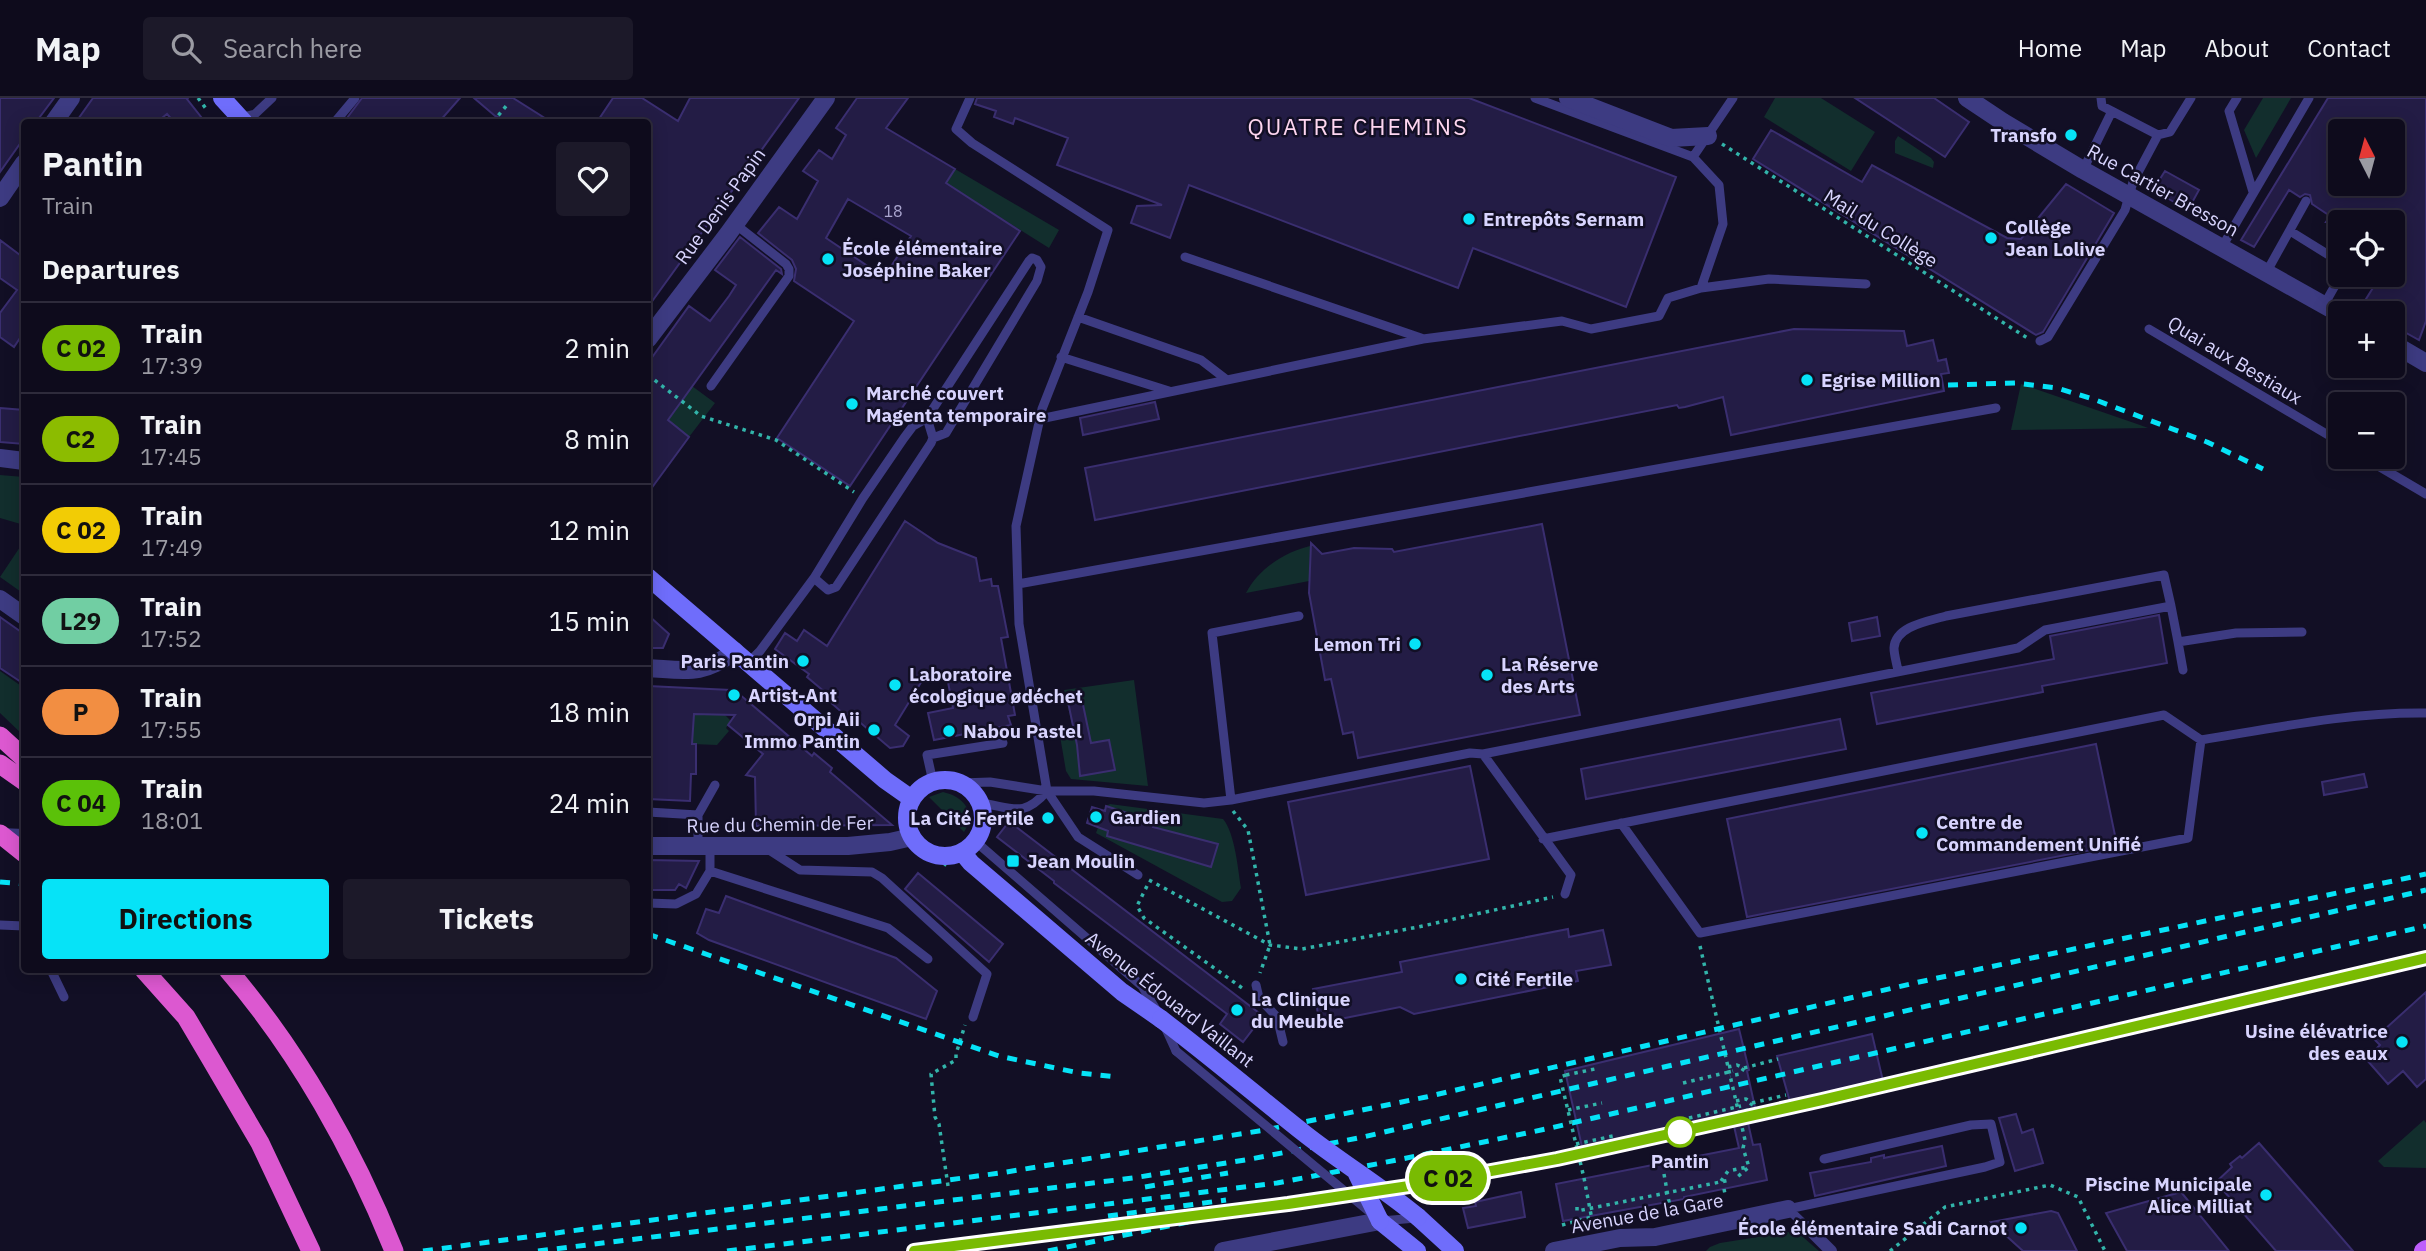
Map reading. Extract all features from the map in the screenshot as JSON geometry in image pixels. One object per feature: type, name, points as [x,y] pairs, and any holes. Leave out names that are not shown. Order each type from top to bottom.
[{"type":"highway","points":[[0,736],[21,755]]},
{"type":"highway","points":[[0,764],[21,779]]},
{"type":"highway","points":[[0,836],[21,851]]},
{"type":"highway","points":[[147,973],[186,1017],[260,1143],[311,1251]]},
{"type":"highway","points":[[230,973],[285,1044],[339,1133],[394,1251]]},
{"type":"main road","points":[[222,98],[244,119]]},
{"type":"main road","points":[[651,580],[885,780],[912,799]]},
{"type":"main road","points":[[946,780],[960,783],[972,791],[980,803],[983,823],[969,847],[946,856],[935,855],[921,848],[912,837],[907,818],[912,799],[921,789],[933,782],[946,780]]},
{"type":"main road","name":"Avenue Édouard Vaillant","points":[[969,847],[971,863],[1122,992],[1161,1019],[1357,1173],[1387,1192],[1455,1251]]},
{"type":"main road","name":"Avenue Édouard Vaillant","points":[[1357,1173],[1380,1221],[1417,1251]]},
{"type":"street","points":[[56,119],[71,98]]},
{"type":"street","name":"Rue Denis Papin","points":[[651,335],[825,98]]},
{"type":"street","points":[[1568,98],[1671,138],[1708,136]]},
{"type":"street","name":"Rue Cartier Bresson","points":[[1968,98],[2083,170],[2328,306]]},
{"type":"street","points":[[0,198],[21,167]]},
{"type":"street","points":[[2405,349],[2424,357]]},
{"type":"street","points":[[0,458],[21,461]]},
{"type":"street","points":[[0,599],[21,614]]},
{"type":"street","points":[[651,668],[695,670],[741,657]]},
{"type":"street","points":[[0,836],[21,838]]},
{"type":"street","name":"Rue du Chemin de Fer","points":[[651,846],[871,845],[912,837]]},
{"type":"street","name":"Avenue de la Gare","points":[[1554,1251],[1620,1238],[1655,1237],[1788,1209]]},
{"type":"street","points":[[1223,1251],[1380,1221]]},
{"type":"street","points":[[1807,1227],[1831,1251]]},
{"type":"street","points":[[1655,1237],[1669,1251]]},
{"type":"lane","points":[[244,119],[272,98]]},
{"type":"lane","points":[[338,119],[355,98]]},
{"type":"lane","points":[[970,98],[956,129],[972,143],[1108,230],[1040,419],[1016,526],[1019,624],[1047,792],[1078,837],[1138,874]]},
{"type":"lane","points":[[1535,98],[1693,157],[1719,185],[1723,224],[1701,288]]},
{"type":"lane","points":[[1693,157],[1732,98]]},
{"type":"lane","points":[[2101,98],[2102,106],[2158,135],[2170,132],[2189,101],[2177,98]]},
{"type":"lane","points":[[2237,98],[2229,111],[2253,192]]},
{"type":"lane","points":[[2221,247],[2309,98]]},
{"type":"lane","points":[[2083,170],[2112,111]]},
{"type":"lane","points":[[2040,341],[2048,337],[2126,210],[2128,195],[2158,135]]},
{"type":"lane","points":[[2266,273],[2306,201]]},
{"type":"lane","points":[[711,386],[789,276],[786,264],[735,223]]},
{"type":"lane","points":[[2290,231],[2328,255]]},
{"type":"lane","points":[[1185,257],[1423,338]]},
{"type":"lane","points":[[741,657],[760,651],[814,578],[863,498],[913,425],[927,418],[1029,261],[1032,258],[1037,260],[1041,267],[1037,281],[946,433],[933,439],[836,587],[828,590],[814,578]]},
{"type":"lane","points":[[1040,419],[1423,338],[1562,321],[1591,329],[1659,316],[1668,298],[1701,288],[1776,278],[1866,284]]},
{"type":"lane","points":[[2324,304],[2334,287]]},
{"type":"lane","points":[[1078,317],[1201,360],[1227,380]]},
{"type":"lane","name":"Quai aux Bestiaux","points":[[2149,329],[2328,435]]},
{"type":"lane","points":[[1061,357],[1171,391]]},
{"type":"lane","points":[[1018,584],[1996,408]]},
{"type":"lane","points":[[927,418],[933,439]]},
{"type":"lane","points":[[2383,469],[2426,494]]},
{"type":"lane","points":[[1898,671],[1894,646],[1900,635],[1914,625],[1946,616],[2164,575],[2183,670]]},
{"type":"lane","points":[[960,783],[990,782],[1047,792],[1094,791],[1204,803],[1231,800],[1470,753],[1483,754],[2018,648],[2045,630],[2171,606]]},
{"type":"lane","points":[[1231,800],[1212,633],[1299,616]]},
{"type":"lane","points":[[2178,642],[2236,633],[2302,632]]},
{"type":"lane","points":[[1543,839],[2164,715],[2201,740],[2342,717],[2393,712],[2426,713]]},
{"type":"lane","points":[[1620,823],[1700,933],[2188,838],[2201,740]]},
{"type":"lane","points":[[933,782],[927,755],[1003,743]]},
{"type":"lane","points":[[1483,754],[1571,875],[1565,894]]},
{"type":"lane","points":[[651,903],[676,904],[696,894],[710,871],[698,815],[715,785]]},
{"type":"lane","points":[[980,803],[1021,810],[1035,805],[1047,792]]},
{"type":"lane","points":[[651,812],[698,815]]},
{"type":"lane","points":[[765,847],[800,870],[872,872],[882,877],[987,974],[973,1017]]},
{"type":"lane","points":[[710,871],[888,928],[928,959]]},
{"type":"lane","points":[[0,925],[21,926]]},
{"type":"lane","points":[[52,973],[64,997]]},
{"type":"lane","points":[[1256,985],[1259,998],[1277,1017],[1283,1042]]},
{"type":"lane","points":[[1161,1019],[1176,1051],[1380,1221],[1418,1217]]},
{"type":"lane","points":[[1788,1209],[2000,1162],[1991,1124],[1971,1125],[1824,1159]]},
{"type":"lane","points":[[1788,1209],[1807,1227]]},
{"type":"path","points":[[495,119],[507,105]]},
{"type":"path","name":"Mail du Collège","points":[[1708,136],[2028,338],[2040,341]]},
{"type":"path","points":[[651,377],[701,416],[776,440],[863,498]]},
{"type":"path","points":[[1150,881],[1137,906],[1144,918],[1244,990],[1256,985],[1270,945],[1248,830],[1235,816],[1231,800]]},
{"type":"path","points":[[1138,874],[1270,945],[1302,949],[1418,927],[1565,894]]},
{"type":"path","points":[[1699,945],[1738,1107],[1745,1140],[1743,1148],[1749,1167]]},
{"type":"path","points":[[948,1186],[939,1124],[935,1117],[931,1074],[956,1060],[967,1021],[973,1017]]},
{"type":"path","points":[[1729,1072],[1737,1065],[1744,1068],[1778,1059]]},
{"type":"path","points":[[1683,1083],[1729,1072],[1740,1074],[1744,1068]]},
{"type":"path","points":[[1593,1224],[1579,1144],[1560,1076],[1595,1069]]},
{"type":"path","points":[[1738,1107],[1746,1099],[1752,1103],[1786,1095]]},
{"type":"path","points":[[1571,1109],[1602,1103]]},
{"type":"path","points":[[1689,1118],[1738,1107],[1748,1110],[1752,1103]]},
{"type":"path","points":[[1579,1144],[1613,1136]]},
{"type":"path","points":[[1719,1182],[1731,1170],[1749,1167]]},
{"type":"path","points":[[1577,1207],[1577,1211],[1733,1180],[1749,1167]]},
{"type":"path","points":[[1664,1174],[1671,1213]]},
{"type":"path","points":[[1890,1251],[1945,1207],[2050,1185],[2078,1197],[2105,1251]]},
{"type":"path","points":[[1562,1225],[1592,1217]]},
{"type":"green space","points":[[1775,98],[1821,98],[1875,132],[1851,171],[1764,117]]},
{"type":"green space","points":[[2263,98],[2291,98],[2256,158],[2244,130]]},
{"type":"green space","points":[[1898,136],[1931,158],[1934,162],[1933,168],[1895,153]]},
{"type":"green space","points":[[955,169],[1059,230],[1049,248],[946,183]]},
{"type":"green space","points":[[2021,384],[2140,425],[2148,428],[2011,430]]},
{"type":"green space","points":[[692,386],[715,403],[689,437],[667,420]]},
{"type":"green space","points":[[0,475],[21,477],[21,524],[0,518]]},
{"type":"green space","points":[[1314,545],[1310,552],[1309,581],[1246,593],[1258,576],[1274,562]]},
{"type":"green space","points":[[21,546],[21,592],[0,577]]},
{"type":"green space","points":[[0,671],[21,686],[21,733],[0,713]]},
{"type":"green space","points":[[1134,680],[1148,786],[1071,779],[1066,771],[1060,736],[1074,733],[1064,690]]},
{"type":"green space","points":[[694,714],[725,715],[731,721],[726,728],[729,731],[717,745],[692,744]]},
{"type":"green space","points":[[943,792],[956,797],[966,806],[969,818],[964,832],[929,797]]},
{"type":"green space","points":[[1110,804],[1223,819],[1233,842],[1241,888],[1232,901],[1222,902],[1096,833],[1106,806]]},
{"type":"green space","points":[[2424,1120],[2426,1168],[2384,1167],[2378,1161]]},
{"type":"green space","points":[[1796,1231],[1819,1251],[1706,1251],[1720,1243]]},
{"type":"building","points":[[0,98],[54,98],[38,119],[21,119],[21,142],[0,172]]},
{"type":"building","points":[[93,98],[188,98],[203,119],[171,119],[167,114],[161,119],[78,119]]},
{"type":"building","points":[[362,98],[460,98],[442,119],[346,119]]},
{"type":"building","points":[[474,98],[513,98],[546,119],[502,119]]},
{"type":"building","points":[[613,98],[642,98],[678,121],[690,98],[799,98],[651,303],[651,119],[599,119]]},
{"type":"building","points":[[857,98],[908,98],[886,128],[955,169],[946,183],[1020,231],[850,486],[777,438],[854,321],[794,281],[796,269],[792,260],[758,233],[779,207],[797,219],[818,181],[803,171],[819,150],[832,159],[846,135],[836,128]],"holes":[[[848,199],[911,236],[884,277],[826,238]]]},
{"type":"building","name":"Entrepôts Sernam","points":[[977,98],[1469,98],[1676,177],[1626,307],[1473,248],[1458,288],[1189,185],[1170,238],[1131,223],[1137,206],[1162,205],[1057,165],[1068,138],[1015,118],[1013,124],[994,117],[996,111],[975,104]]},
{"type":"building","points":[[1855,98],[1934,98],[1969,122],[1945,157]]},
{"type":"building","points":[[2328,98],[2426,98],[2426,321],[2419,340],[2405,332],[2405,301],[2365,301],[2374,287],[2405,287],[2405,210],[2328,210],[2328,215],[2312,204],[2310,195],[2300,197],[2289,190],[2254,247],[2241,240]]},
{"type":"building","points":[[1771,130],[1862,182],[1872,165],[2007,238],[2021,239],[2066,184],[2114,213],[2043,332],[2036,335],[1753,159]]},
{"type":"building","points":[[2165,171],[2199,190],[2188,210],[2153,190]]},
{"type":"building","points":[[740,237],[781,269],[782,274],[776,270],[668,420],[689,437],[651,489],[651,359],[689,306],[710,321],[729,296],[736,285],[715,270]]},
{"type":"building","points":[[0,240],[21,256],[21,336],[14,347],[0,337],[0,313],[17,290],[0,278]]},
{"type":"building","points":[[1794,329],[1904,331],[1907,346],[1933,340],[1938,361],[1946,359],[1949,373],[1941,374],[1944,391],[1731,435],[1723,397],[1685,407],[1679,408],[1677,405],[1095,520],[1085,468]]},
{"type":"building","points":[[1155,402],[1159,419],[1083,435],[1080,418]]},
{"type":"building","points":[[0,408],[21,410],[21,444],[0,442]]},
{"type":"building","points":[[905,521],[938,543],[976,558],[980,581],[991,579],[992,586],[998,586],[1008,637],[1001,638],[1015,715],[1008,716],[1011,725],[934,740],[928,713],[953,708],[948,682],[928,671],[895,725],[909,736],[903,746],[890,748],[849,713],[846,716],[829,701],[832,698],[807,677],[809,674],[775,649],[785,633],[797,641],[804,630],[827,646]]},
{"type":"building","points":[[1542,524],[1580,715],[1358,758],[1353,732],[1343,734],[1331,679],[1325,680],[1309,593],[1311,543],[1322,554],[1354,548],[1392,549],[1394,552]]},
{"type":"building","points":[[2159,615],[2167,663],[2042,686],[2043,692],[1877,724],[1871,693],[2054,659],[2050,636]]},
{"type":"building","points":[[0,617],[21,632],[21,682],[0,668]]},
{"type":"building","points":[[1877,617],[1880,636],[1852,641],[1849,623]]},
{"type":"building","points":[[651,618],[669,634],[663,648],[651,648]]},
{"type":"building","points":[[651,686],[731,690],[738,693],[812,756],[814,753],[832,768],[830,772],[892,825],[756,826],[755,777],[746,775],[763,754],[728,725],[735,715],[694,714],[692,744],[696,744],[696,774],[691,774],[690,801],[651,799]]},
{"type":"building","points":[[1081,695],[1091,743],[1109,740],[1115,770],[1080,776],[1067,697]]},
{"type":"building","points":[[1840,719],[1846,749],[1586,799],[1581,769]]},
{"type":"building","name":"Centre de Commandement Unifié","points":[[2096,744],[2117,845],[1747,917],[1727,819]]},
{"type":"building","points":[[1470,766],[1489,859],[1306,895],[1288,802]]},
{"type":"building","points":[[2364,774],[2367,787],[2324,795],[2322,782]]},
{"type":"building","points":[[1106,806],[1154,822],[1153,827],[1218,844],[1211,867],[1107,836],[1108,831],[1087,823],[1092,807],[1105,811]]},
{"type":"building","points":[[1008,823],[1263,1016],[1243,1042],[1220,1024],[1227,1014],[997,837]]},
{"type":"building","points":[[651,860],[699,861],[686,888],[679,884],[675,890],[651,890]]},
{"type":"building","points":[[918,873],[1003,944],[989,962],[905,889]]},
{"type":"building","points":[[726,896],[896,958],[937,991],[926,1019],[709,940],[697,933],[706,909],[719,913]]},
{"type":"building","points":[[1568,929],[1569,937],[1603,930],[1611,965],[1576,971],[1578,981],[1414,1014],[1400,1007],[1320,1023],[1313,989],[1402,972],[1400,962]]},
{"type":"building","name":"Usine élévatrice des eaux","points":[[2426,992],[2426,1079],[2417,1087],[2403,1071],[2388,1084],[2366,1059],[2380,1045],[2374,1039]]},
{"type":"building","points":[[1739,1029],[1756,1112],[1746,1114],[1753,1145],[1760,1144],[1767,1180],[1684,1199],[1563,1221],[1556,1184],[1739,1148],[1731,1113],[1668,1128],[1668,1131],[1582,1147],[1565,1071]]},
{"type":"building","points":[[1872,1034],[1883,1081],[1790,1102],[1777,1056]]},
{"type":"building","points":[[2016,1114],[2022,1133],[2033,1129],[2043,1163],[2015,1171],[1999,1118]]},
{"type":"building","name":"Piscine Municipale Alice Milliat","points":[[2259,1143],[2353,1251],[2276,1251],[2216,1182],[2232,1167],[2230,1164],[2240,1156],[2242,1158]]},
{"type":"building","points":[[1942,1146],[1946,1166],[1815,1196],[1810,1173],[1871,1162],[1871,1158],[1884,1155],[1884,1158]]},
{"type":"building","points":[[1521,1192],[1525,1217],[1468,1228],[1463,1208],[1476,1206],[1475,1202]]},
{"type":"building","points":[[2181,1192],[2229,1251],[2127,1251],[2106,1213]]},
{"type":"building","points":[[2051,1211],[2058,1213],[2077,1251],[2023,1251],[1991,1222]]},
{"type":"railway","points":[[1948,385],[2015,383],[2057,388],[2207,442],[2263,469]]},
{"type":"railway","points":[[423,1251],[1000,1173],[1265,1130],[1426,1097],[1919,982],[2426,874]]},
{"type":"railway","points":[[0,882],[21,884]]},
{"type":"railway","points":[[538,1251],[1133,1178],[1251,1159],[1363,1137],[2426,890]]},
{"type":"railway","points":[[727,1251],[1277,1183],[1546,1129],[2426,926]]},
{"type":"railway","points":[[651,935],[999,1056],[1079,1073],[1117,1077]]},
{"type":"railway","points":[[1048,1251],[1236,1212],[1409,1186],[1642,1141],[2426,958]]},
{"type":"railway","points":[[1145,1187],[1228,1173]]},
{"type":"railway","points":[[1108,1216],[1226,1200]]},
{"type":"railway","points":[[914,1251],[1139,1223]]},
{"type":"train","points":[[914,1251],[1288,1204],[1409,1186],[1557,1159],[1822,1100],[2426,958]]},
{"type":"place","name":"Transfo","points":[[2071,135]]},
{"type":"place","name":"Entrepôts Sernam","points":[[1469,219]]},
{"type":"place","name":"Collège Jean Lolive","points":[[1991,238]]},
{"type":"place","name":"École élémentaire Joséphine Baker","points":[[828,259]]},
{"type":"place","name":"Egrise Million","points":[[1807,380]]},
{"type":"place","name":"Marché couvert Magenta temporaire","points":[[852,404]]},
{"type":"place","name":"Lemon Tri","points":[[1415,644]]},
{"type":"place","name":"Paris Pantin","points":[[803,661]]},
{"type":"place","name":"La Réserve des Arts","points":[[1487,675]]},
{"type":"place","name":"Laboratoire écologique ødéchet","points":[[895,685]]},
{"type":"place","name":"Artist-Ant","points":[[734,695]]},
{"type":"place","name":"Orpi Aii Immo Pantin","points":[[874,730]]},
{"type":"place","name":"Nabou Pastel","points":[[949,731]]},
{"type":"place","name":"Gardien","points":[[1096,817]]},
{"type":"place","name":"La Cité Fertile","points":[[1048,818]]},
{"type":"place","name":"Centre de Commandement Unifié","points":[[1922,833]]},
{"type":"place","name":"Jean Moulin","points":[[1013,861]]},
{"type":"place","name":"Cité Fertile","points":[[1461,979]]},
{"type":"place","name":"La Clinique du Meuble","points":[[1237,1010]]},
{"type":"place","name":"Usine élévatrice des eaux","points":[[2402,1042]]},
{"type":"place","name":"Pantin","points":[[1680,1132]]},
{"type":"place","name":"Piscine Municipale Alice Milliat","points":[[2266,1195]]},
{"type":"place","name":"École élémentaire Sadi Carnot","points":[[2021,1228]]},
{"type":"district","name":"QUATRE CHEMINS","points":[[1358,127]]}]
